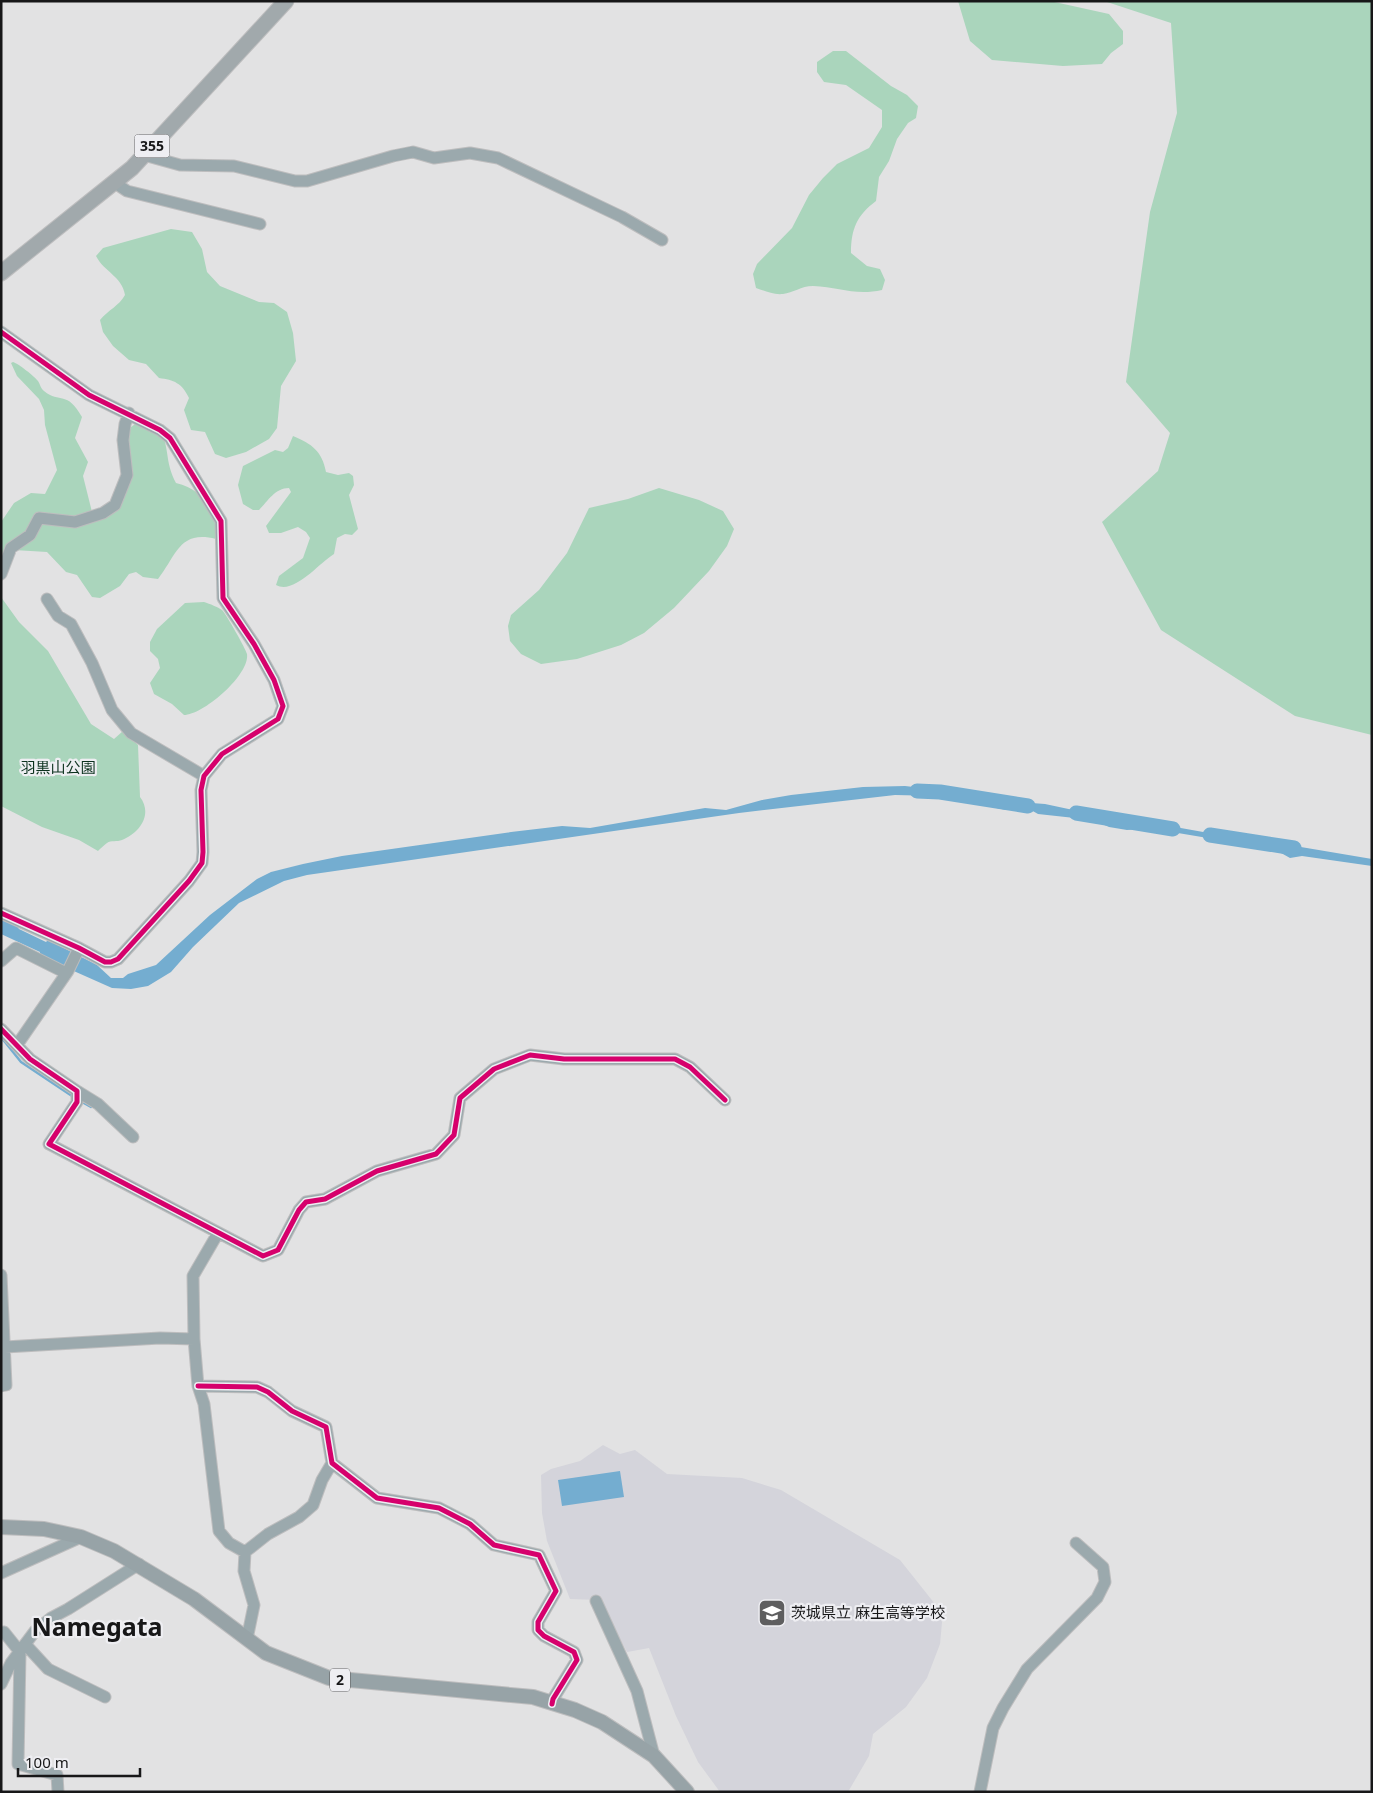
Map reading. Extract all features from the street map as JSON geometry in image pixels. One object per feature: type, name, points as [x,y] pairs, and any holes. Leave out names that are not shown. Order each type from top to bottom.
[{"type":"highway","name":"355","points":[[1,273],[115,183],[144,155],[286,1]]},
{"type":"main road","name":"2","points":[[1,1527],[44,1529],[81,1537],[139,1564],[194,1599],[266,1653],[329,1678],[533,1697],[576,1710],[602,1722],[654,1756],[688,1792]]},
{"type":"street","points":[[144,155],[180,165],[242,167],[295,181],[307,181],[413,152],[434,158],[470,153],[482,154],[498,158],[622,217],[662,240]]},
{"type":"street","points":[[115,183],[127,191],[260,224]]},
{"type":"street","points":[[1,332],[89,395],[109,406],[129,413],[160,430],[170,438],[221,521],[223,598],[254,644],[274,680],[282,701],[282,711],[278,719],[222,754],[204,776],[200,806],[203,852],[199,869],[132,945],[114,962],[104,962],[1,913]]},
{"type":"street","points":[[1,574],[10,548],[30,535],[39,518],[75,522],[104,513],[118,501],[127,475],[123,440],[129,413]]},
{"type":"street","points":[[47,599],[58,616],[71,624],[92,663],[112,710],[131,733],[204,776]]},
{"type":"street","points":[[1,961],[16,948],[67,972]]},
{"type":"street","points":[[17,1045],[67,972],[78,950]]},
{"type":"street","points":[[1,1029],[30,1060],[98,1104],[133,1138]]},
{"type":"street","points":[[77,1092],[77,1102],[49,1144],[263,1256],[278,1250],[299,1210],[306,1202],[325,1199],[377,1171],[436,1154],[454,1135],[460,1098],[494,1069],[530,1056],[564,1059],[675,1059],[690,1067],[725,1100]]},
{"type":"street","points":[[218,1233],[193,1276],[194,1339],[198,1386],[204,1404],[219,1531],[229,1543],[245,1552]]},
{"type":"street","points":[[1,1275],[6,1385],[1,1386]]},
{"type":"street","points":[[5,1347],[160,1338],[194,1339]]},
{"type":"street","points":[[198,1386],[258,1387],[268,1392],[292,1411],[326,1428],[332,1463],[322,1480],[312,1505],[299,1517],[268,1534],[245,1552],[244,1571],[254,1605],[247,1639]]},
{"type":"street","points":[[332,1463],[377,1498],[439,1508],[470,1524],[494,1545],[539,1555],[556,1592],[538,1622],[538,1630],[544,1636],[574,1652],[577,1660],[553,1699],[552,1704]]},
{"type":"street","points":[[1,1573],[81,1537]]},
{"type":"street","points":[[980,1792],[993,1728],[1002,1708],[1027,1669],[1097,1598],[1105,1582],[1103,1567],[1076,1543]]},
{"type":"street","points":[[1,1684],[22,1648],[35,1631],[51,1618],[139,1564]]},
{"type":"street","points":[[596,1601],[637,1691],[654,1756]]},
{"type":"street","points":[[4,1632],[48,1669],[105,1697]]},
{"type":"street","points":[[22,1648],[18,1764],[57,1775],[58,1792]]},
{"type":"shaded area","name":"茨城県立 麻生高等学校","points":[[603,1445],[620,1454],[635,1450],[667,1474],[742,1478],[781,1490],[900,1560],[935,1604],[942,1622],[940,1644],[927,1678],[906,1707],[873,1734],[869,1756],[848,1792],[720,1792],[698,1762],[676,1716],[649,1648],[627,1652],[599,1600],[570,1599],[547,1541],[542,1513],[541,1475],[551,1469],[580,1461]]},
{"type":"green space","points":[[958,1],[1050,1],[1109,14],[1123,31],[1123,44],[1111,53],[1102,64],[1063,66],[992,60],[970,41]]},
{"type":"green space","points":[[1104,1],[1372,1],[1372,735],[1295,716],[1161,630],[1102,522],[1158,471],[1170,433],[1126,382],[1150,212],[1177,113],[1171,23]]},
{"type":"green space","points":[[833,51],[846,51],[891,86],[907,95],[918,106],[916,118],[908,123],[897,139],[889,161],[879,177],[876,201],[869,206],[856,223],[852,237],[851,253],[867,266],[880,269],[885,280],[882,290],[872,292],[855,292],[813,286],[783,294],[769,293],[756,288],[753,274],[757,264],[792,228],[809,195],[823,178],[837,164],[869,148],[882,127],[882,110],[846,85],[824,82],[817,72],[817,62]]},
{"type":"green space","points":[[171,229],[192,232],[202,249],[207,272],[220,286],[259,302],[274,303],[287,312],[293,333],[296,361],[281,386],[277,428],[269,439],[246,452],[226,458],[215,454],[205,432],[191,430],[184,410],[189,398],[183,389],[173,381],[159,378],[146,364],[129,360],[113,346],[103,332],[100,320],[125,295],[120,283],[96,256],[103,248]]},
{"type":"green space","points":[[13,362],[33,376],[44,391],[72,403],[82,417],[75,438],[88,462],[83,476],[92,512],[118,507],[130,428],[135,424],[143,425],[163,435],[176,483],[193,490],[206,502],[215,518],[221,536],[216,539],[204,537],[186,541],[175,553],[158,579],[143,577],[136,572],[129,574],[120,586],[100,598],[92,597],[77,575],[66,572],[47,552],[14,550],[1,568],[1,522],[14,503],[31,493],[45,494],[57,470],[45,425],[44,410],[39,399],[17,376],[11,363]]},
{"type":"green space","points":[[293,436],[311,445],[319,453],[326,472],[338,475],[349,473],[353,476],[354,485],[349,495],[358,529],[352,535],[345,534],[337,538],[334,554],[306,577],[291,586],[283,587],[276,585],[279,576],[303,558],[310,538],[306,532],[298,527],[281,533],[269,533],[266,526],[291,492],[289,488],[280,490],[259,510],[253,510],[243,504],[238,485],[243,466],[275,450],[283,452],[288,448]]},
{"type":"green space","points":[[659,488],[699,500],[723,511],[734,529],[727,546],[709,571],[674,608],[644,633],[621,645],[577,659],[541,664],[521,654],[510,641],[508,626],[511,615],[539,590],[567,553],[589,508],[628,499]]},
{"type":"green space","name":"羽黒山公園","points":[[1,597],[19,622],[48,651],[91,724],[114,739],[123,731],[138,745],[140,797],[144,803],[145,810],[143,822],[128,837],[120,841],[109,842],[98,851],[79,840],[42,827],[1,806]]},
{"type":"green space","points":[[204,602],[222,610],[246,651],[246,663],[233,683],[224,692],[202,708],[184,715],[172,704],[154,694],[150,683],[160,668],[158,659],[150,651],[150,642],[157,629],[185,603]]},
{"type":"water","points":[[905,786],[931,789],[990,804],[1018,802],[1045,804],[1092,814],[1105,822],[1117,826],[1164,825],[1220,835],[1255,845],[1289,845],[1372,859],[1372,866],[1302,856],[1290,858],[1274,849],[1148,828],[1127,830],[1109,827],[1093,820],[1038,814],[1031,810],[1006,810],[939,796],[895,795],[739,813],[307,875],[284,881],[239,903],[193,947],[171,972],[148,986],[131,989],[112,988],[40,956],[40,952],[1,934],[1,918],[15,923],[19,929],[46,942],[48,940],[97,965],[111,978],[123,978],[128,974],[156,965],[210,915],[257,879],[271,872],[303,864],[342,856],[511,832],[562,826],[590,828],[705,808],[726,810],[762,800],[791,795],[863,787]]},
{"type":"water","points":[[620,1471],[624,1497],[562,1506],[558,1480]]},
{"type":"waterway","points":[[917,791],[940,792],[1028,806]]},
{"type":"waterway","points":[[1076,813],[1173,829]]},
{"type":"waterway","points":[[1210,835],[1294,848]]},
{"type":"waterway","points":[[1,1037],[21,1062],[72,1096]]},
{"type":"waterway","points":[[82,1102],[91,1107]]},
{"type":"cycle path","points":[[1,332],[89,395],[160,430],[170,438],[221,521],[223,598],[254,644],[274,680],[283,706],[278,719],[222,754],[204,776],[201,790],[202,863],[189,881],[118,959],[105,962],[79,948],[1,913]]},
{"type":"cycle path","points":[[1,1029],[30,1059],[77,1091],[77,1102],[49,1144],[263,1256],[278,1250],[299,1210],[306,1202],[325,1199],[377,1171],[436,1154],[454,1135],[460,1098],[494,1069],[530,1055],[564,1059],[675,1059],[690,1067],[725,1100]]},
{"type":"cycle path","points":[[198,1386],[257,1387],[268,1392],[292,1411],[326,1427],[332,1463],[377,1498],[439,1508],[470,1524],[494,1545],[539,1555],[556,1591],[538,1622],[538,1630],[544,1636],[574,1652],[577,1660],[553,1699],[552,1704]]},
{"type":"place","name":"茨城県立 麻生高等学校","points":[[772,1613]]},
{"type":"district","name":"Namegata","points":[[97,1627]]}]
